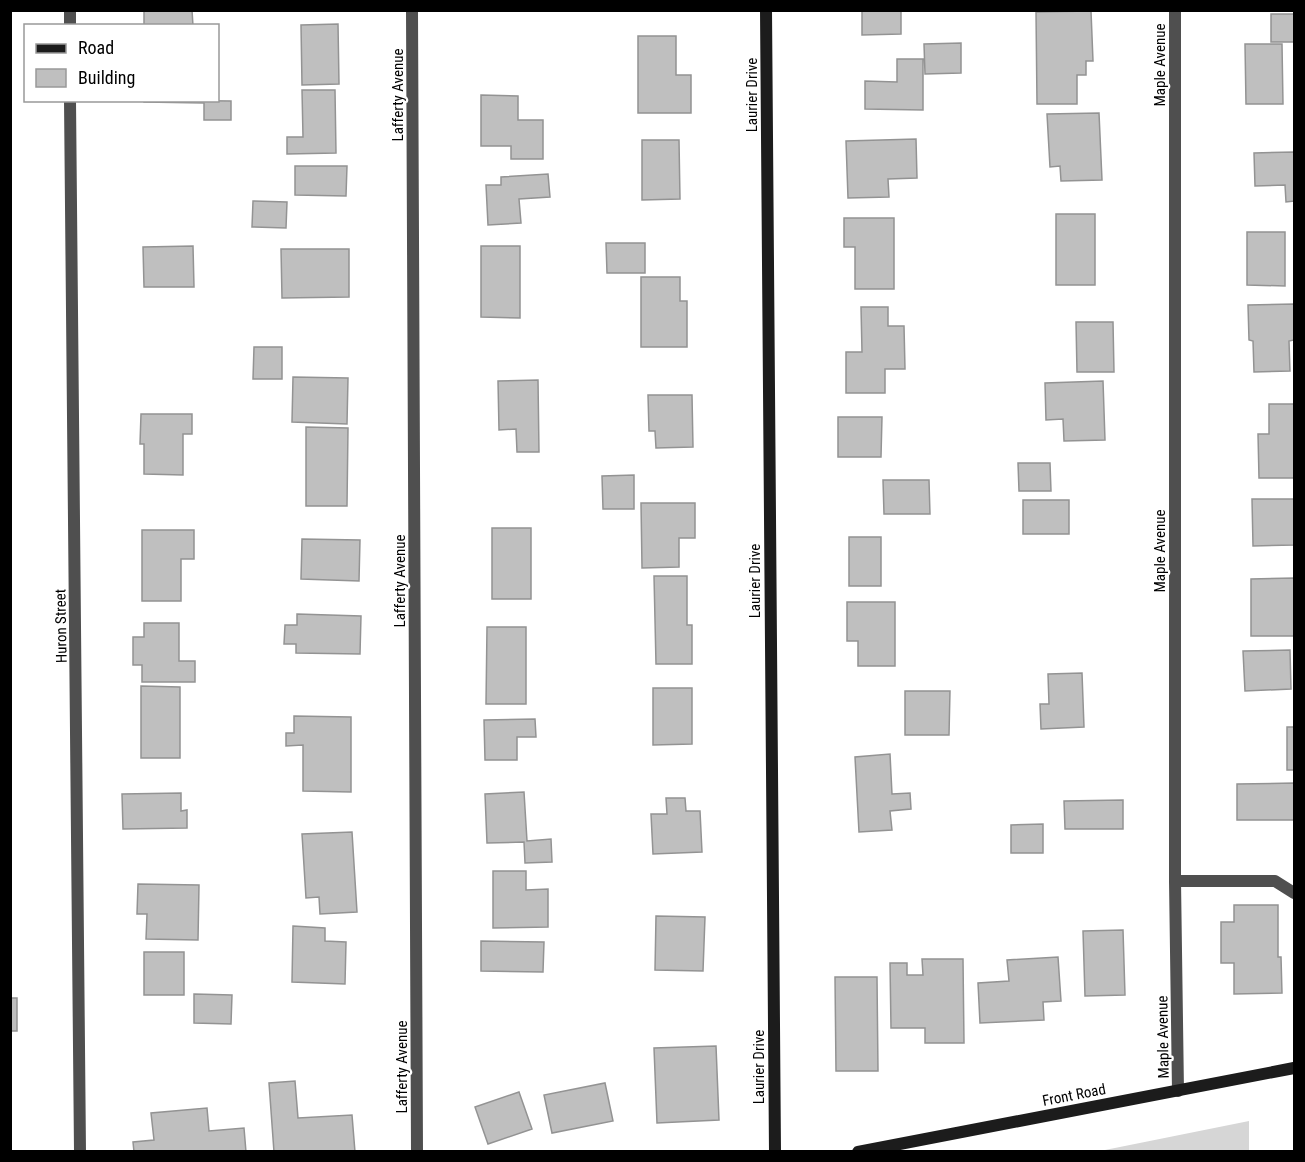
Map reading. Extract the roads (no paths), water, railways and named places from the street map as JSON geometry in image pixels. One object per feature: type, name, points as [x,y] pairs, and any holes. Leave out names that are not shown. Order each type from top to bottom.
[{"type":"street","name":"Lafferty Avenue","points":[[412,10],[417,1152]]},
{"type":"street","name":"Laurier Drive","points":[[766,10],[775,1152]]},
{"type":"street","name":"Maple Avenue","points":[[1175,10],[1175,881],[1178,1091]]},
{"type":"street","name":"Huron Street","points":[[70,102],[80,1152]]},
{"type":"street","points":[[1175,881],[1275,881],[1294,893]]},
{"type":"street","name":"Front Road","points":[[858,1152],[1294,1068]]}]
